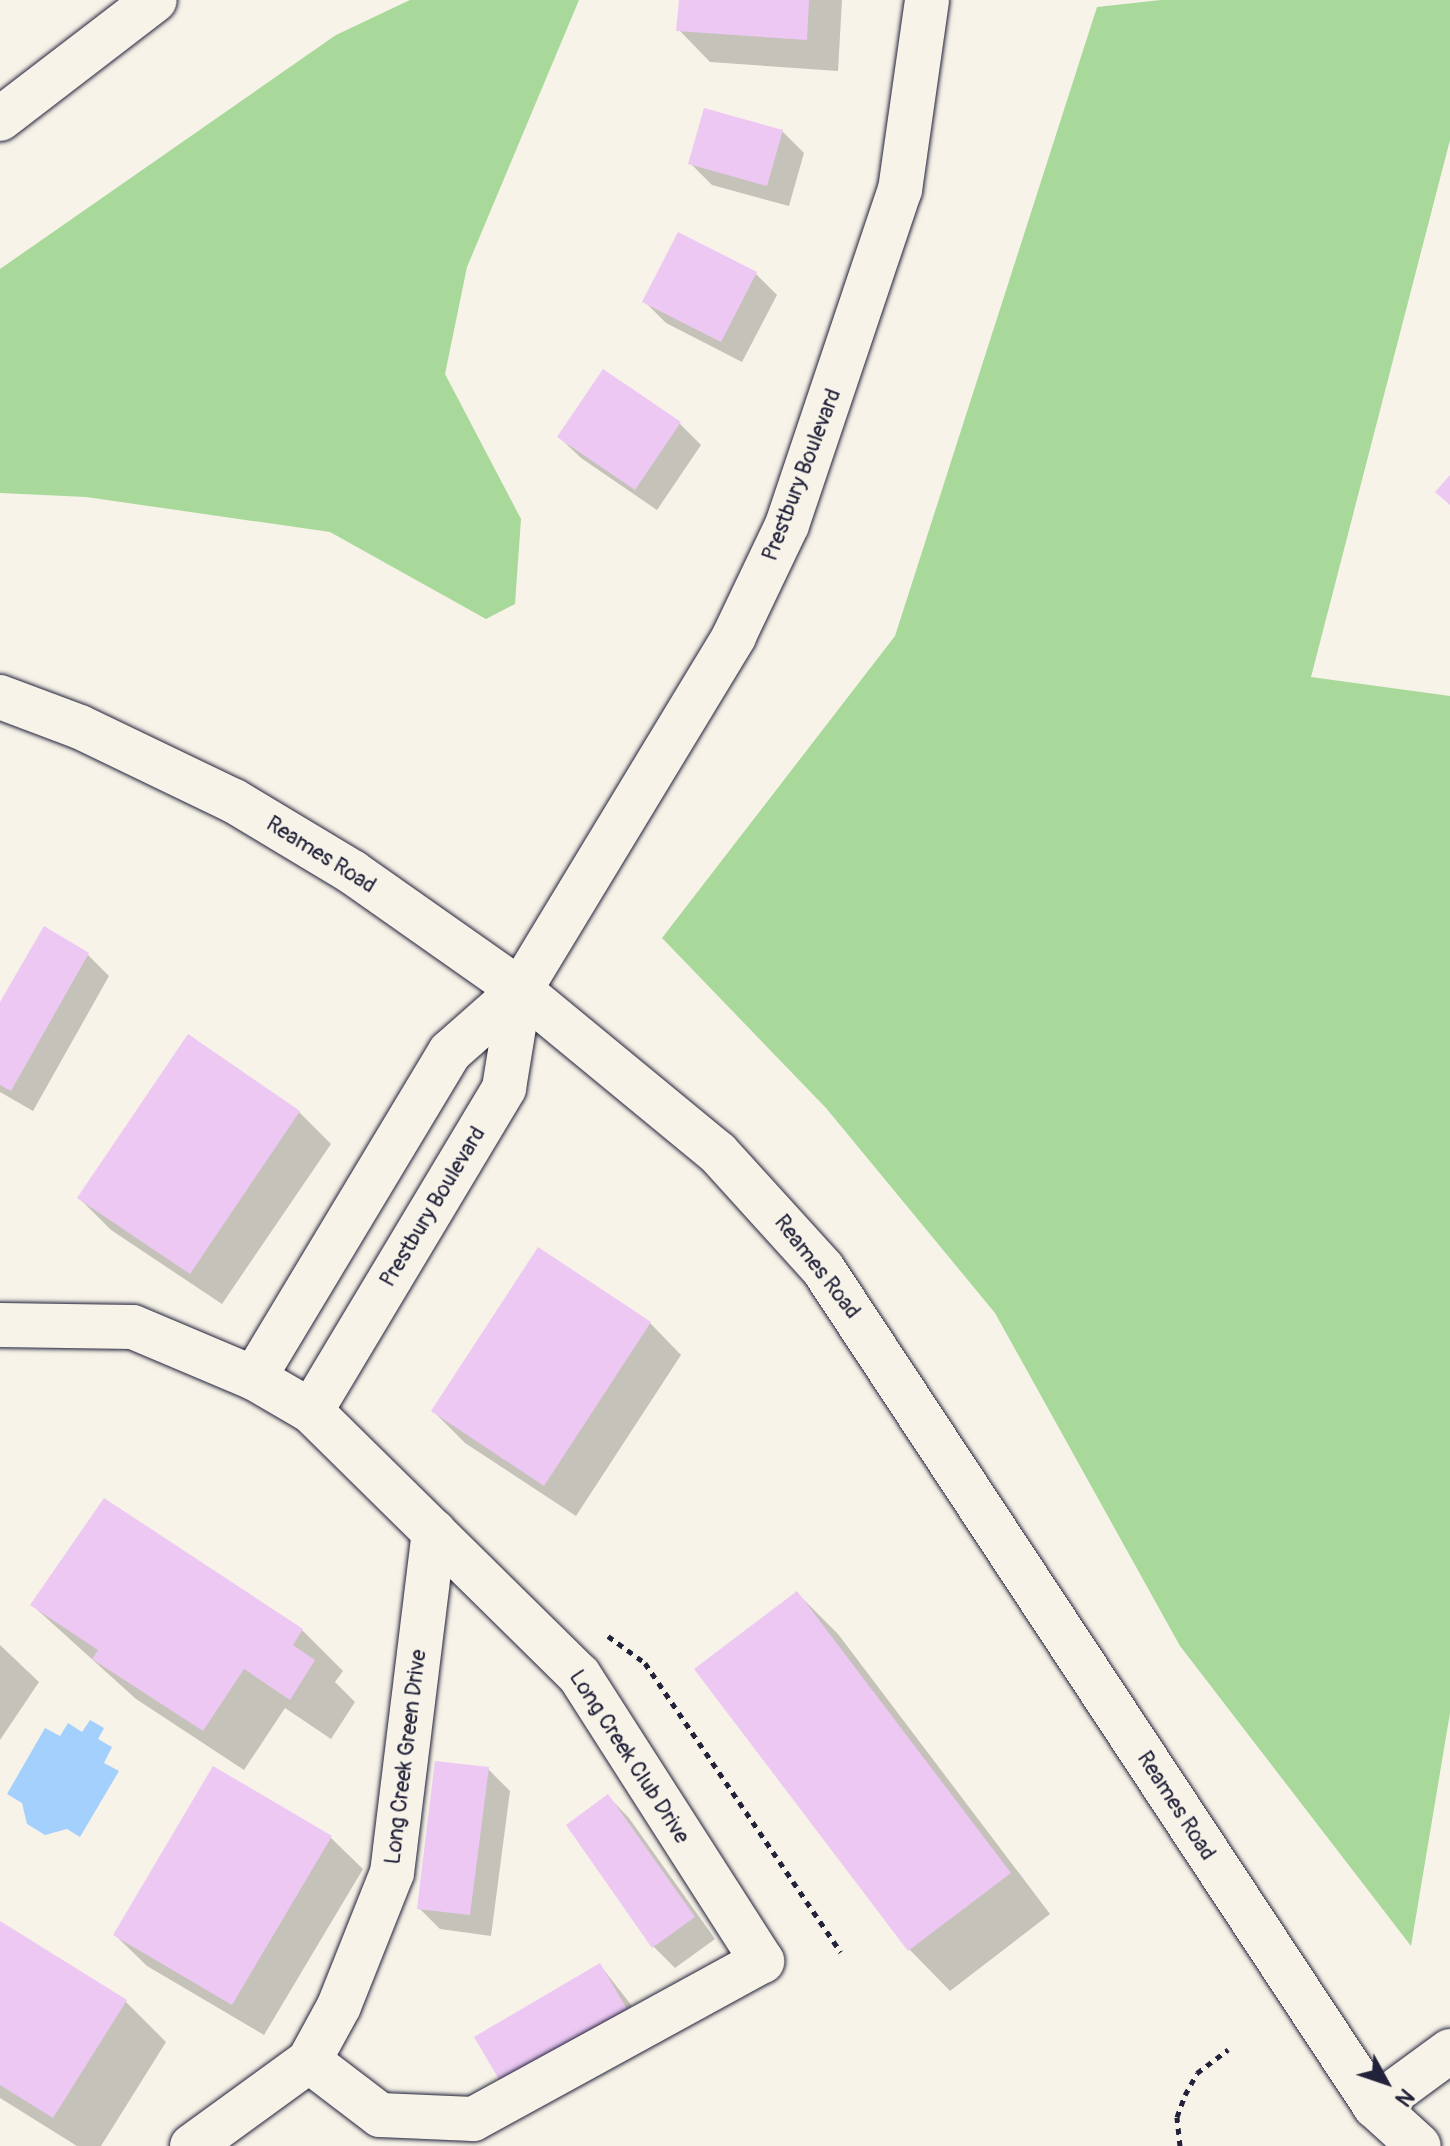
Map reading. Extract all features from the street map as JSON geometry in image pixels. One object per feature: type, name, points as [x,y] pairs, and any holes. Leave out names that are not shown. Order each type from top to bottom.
[{"type":"street","points":[[0,119],[155,0]]},
{"type":"street","name":"Prestbury Boulevard","points":[[254,1378],[450,1052],[520,990],[734,636],[787,525],[900,190],[927,0]]},
{"type":"street","name":"Reames Road","points":[[0,697],[80,727],[234,801],[352,872],[520,990],[718,1153],[823,1269],[1381,2126],[1419,2146]]},
{"type":"street","name":"Prestbury Boulevard","points":[[311,1411],[504,1088],[520,990]]},
{"type":"street","name":"Long Creek Club Drive","points":[[0,1325],[133,1327],[254,1378],[311,1411],[579,1675],[762,1961],[473,2119],[380,2115],[309,2061]]},
{"type":"street","name":"Long Creek Green Drive","points":[[192,2146],[309,2061],[339,2006],[392,1873],[434,1532]]},
{"type":"street","points":[[1381,2126],[1450,2051]]},
{"type":"path","points":[[607,1634],[645,1663],[841,1952]]},
{"type":"path","points":[[1180,2146],[1177,2117],[1185,2095],[1197,2073],[1228,2050]]},
{"type":"green space","points":[[410,0],[579,0],[467,267],[445,374],[521,519],[515,604],[486,619],[330,532],[86,497],[0,493],[0,269],[336,35]]},
{"type":"green space","points":[[1161,0],[1450,0],[1450,140],[1311,677],[1450,696],[1450,1713],[1411,1946],[1180,1646],[995,1313],[826,1108],[662,938],[895,636],[1097,7]]},
{"type":"water","points":[[90,1720],[104,1728],[98,1739],[112,1747],[104,1763],[119,1771],[80,1837],[67,1829],[45,1835],[27,1824],[22,1803],[7,1794],[45,1728],[60,1736],[68,1723],[82,1732]]},
{"type":"building","points":[[679,0],[809,0],[807,40],[676,31]]},
{"type":"building","points":[[704,108],[783,130],[767,186],[688,164]]},
{"type":"building","points":[[678,232],[757,272],[721,342],[642,302]]},
{"type":"building","points":[[603,369],[681,422],[635,490],[557,437]]},
{"type":"building","points":[[1450,475],[1450,505],[1435,492]]},
{"type":"building","points":[[44,926],[89,953],[11,1091],[0,1085],[0,1002]]},
{"type":"building","points":[[188,1034],[300,1111],[190,1274],[77,1198]]},
{"type":"building","points":[[538,1247],[651,1322],[544,1486],[431,1411]]},
{"type":"building","points":[[104,1498],[303,1629],[293,1645],[315,1660],[290,1700],[244,1669],[203,1731],[92,1659],[98,1650],[30,1605]]},
{"type":"building","points":[[797,1591],[1011,1873],[908,1951],[694,1669]]},
{"type":"building","points":[[435,1761],[489,1767],[470,1915],[417,1909]]},
{"type":"building","points":[[213,1766],[332,1836],[232,2005],[113,1935]]},
{"type":"building","points":[[608,1794],[695,1917],[652,1948],[566,1825]]},
{"type":"building","points":[[0,1921],[127,2000],[53,2118],[0,2085]]},
{"type":"building","points":[[600,1963],[628,2011],[500,2081],[474,2037]]}]
